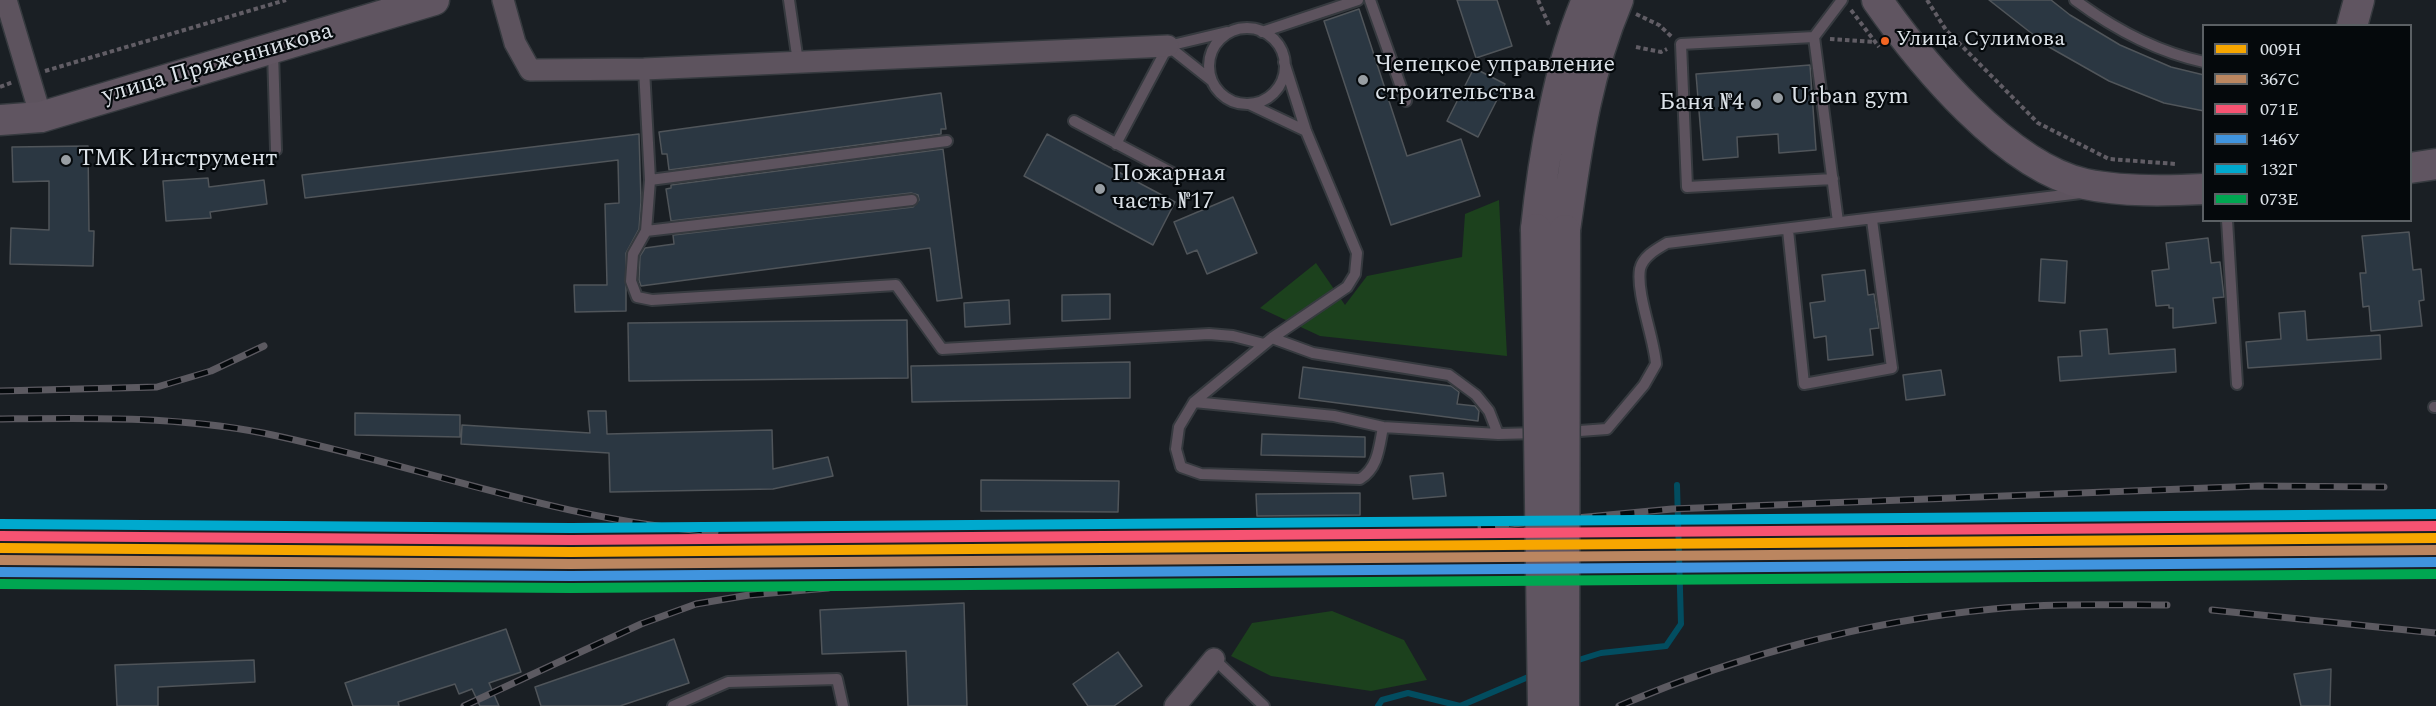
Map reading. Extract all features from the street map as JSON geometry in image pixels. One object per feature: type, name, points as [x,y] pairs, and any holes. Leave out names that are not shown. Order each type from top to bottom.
[{"type":"main road","name":"улица Пряженникова","points":[[0,110],[374,0]]},
{"type":"main road","name":"улица Пряженникова","points":[[0,120],[35,98],[273,50],[434,0]]},
{"type":"main road","points":[[1564,706],[1551,230],[1546,154],[1562,82],[1587,0]]},
{"type":"main road","points":[[1877,0],[1917,53],[1962,103],[2027,158],[2045,169],[2085,184],[2202,189]]},
{"type":"main road","points":[[2353,24],[2359,0]]},
{"type":"main road","points":[[1543,706],[1551,230],[1585,96],[1606,29],[1626,7]]},
{"type":"main road","points":[[2412,168],[2436,164]]},
{"type":"street","points":[[6,0],[35,98]]},
{"type":"street","points":[[503,0],[515,43],[530,70],[644,69],[1168,46]]},
{"type":"street","points":[[1175,706],[1214,659]]},
{"type":"lane","points":[[789,0],[798,62]]},
{"type":"lane","points":[[1262,32],[1358,0]]},
{"type":"lane","points":[[1370,0],[1406,101]]},
{"type":"lane","points":[[1838,222],[1814,37],[1842,0]]},
{"type":"lane","points":[[2075,0],[2132,37],[2180,57],[2202,62]]},
{"type":"lane","points":[[1116,144],[1168,46],[1249,29],[1262,32],[1277,44],[1306,131],[1357,253],[1355,274],[1347,287],[1268,341],[1194,402],[1179,427],[1176,449],[1181,467],[1201,474],[1360,479],[1371,472],[1378,453],[1383,427]]},
{"type":"lane","points":[[1211,80],[1209,68],[1216,45],[1236,30]]},
{"type":"lane","points":[[1814,37],[1681,44],[1687,187],[1833,179]]},
{"type":"lane","points":[[1168,46],[1211,80],[1226,98],[1249,104],[1306,131]]},
{"type":"lane","points":[[273,50],[276,150]]},
{"type":"lane","points":[[1249,104],[1271,96],[1279,87],[1284,74],[1284,62]]},
{"type":"lane","points":[[644,69],[650,180],[646,231],[633,254],[631,281],[637,297],[652,300],[896,285],[942,349],[1209,334],[1268,341],[1313,352],[1449,375],[1476,395],[1489,411],[1498,434]]},
{"type":"lane","points":[[1074,121],[1176,175]]},
{"type":"lane","points":[[650,180],[947,141]]},
{"type":"lane","points":[[1194,402],[1334,416],[1383,427],[1498,434],[1608,429],[1644,385],[1656,364],[1655,351],[1644,311],[1640,268],[1651,252],[1667,243],[1788,230],[1838,222],[1872,220],[2123,187]]},
{"type":"lane","points":[[646,231],[912,200]]},
{"type":"lane","points":[[1788,230],[1804,384],[1892,368],[1872,220]]},
{"type":"lane","points":[[2227,222],[2237,384]]},
{"type":"lane","points":[[1214,659],[1264,706]]},
{"type":"lane","points":[[673,706],[728,682],[837,680],[843,706]]},
{"type":"path","points":[[0,87],[35,98],[286,0]]},
{"type":"path","points":[[1538,0],[1549,25]]},
{"type":"path","points":[[1927,0],[1946,30],[2038,123],[2109,159],[2180,165]]},
{"type":"path","points":[[1626,7],[1659,25]]},
{"type":"path","points":[[1814,37],[1874,42]]},
{"type":"path","points":[[1636,47],[1661,52],[1681,44]]},
{"type":"green space","points":[[1499,200],[1507,356],[1320,336],[1260,308],[1316,263],[1345,305],[1367,276],[1462,257],[1465,214]]},
{"type":"green space","points":[[1332,611],[1404,640],[1427,680],[1371,691],[1271,676],[1231,656],[1252,623]]},
{"type":"building","points":[[1457,0],[1497,0],[1512,46],[1476,58]]},
{"type":"building","points":[[1989,0],[2051,0],[2070,15],[2120,45],[2171,67],[2202,75],[2202,111],[2164,103],[2109,81],[2049,47]]},
{"type":"building","points":[[1359,9],[1407,156],[1461,139],[1480,196],[1391,225],[1324,21]]},
{"type":"building","name":"Баня №4","points":[[1810,65],[1816,150],[1779,153],[1778,134],[1737,137],[1738,157],[1703,160],[1696,74]]},
{"type":"building","points":[[1474,68],[1505,84],[1478,137],[1447,121]]},
{"type":"building","points":[[941,93],[946,129],[941,129],[941,134],[669,170],[667,154],[662,154],[659,132]]},
{"type":"building","points":[[639,134],[641,201],[639,229],[626,253],[626,311],[575,312],[574,285],[607,285],[605,204],[619,203],[618,160],[305,198],[302,175]]},
{"type":"building","name":"Пожарная часть №17","points":[[1047,134],[1175,202],[1153,245],[1024,176]]},
{"type":"building","points":[[88,146],[89,231],[94,231],[93,266],[10,264],[11,228],[49,230],[49,181],[13,182],[12,147]]},
{"type":"building","points":[[943,149],[962,298],[937,301],[930,248],[641,286],[640,256],[645,248],[674,244],[673,235],[913,207],[919,200],[918,195],[911,193],[671,221],[666,189],[671,188],[671,185]]},
{"type":"building","points":[[208,178],[209,187],[264,180],[267,204],[210,212],[211,218],[166,221],[163,181]]},
{"type":"building","points":[[1233,197],[1257,253],[1207,274],[1197,250],[1187,254],[1174,222]]},
{"type":"building","points":[[2409,232],[2413,270],[2421,269],[2424,300],[2419,301],[2422,326],[2371,331],[2369,306],[2363,307],[2360,273],[2366,273],[2362,236]]},
{"type":"building","points":[[2208,238],[2211,263],[2220,262],[2224,297],[2213,298],[2216,323],[2173,328],[2173,308],[2169,308],[2169,305],[2156,306],[2152,271],[2169,269],[2166,243]]},
{"type":"building","points":[[2041,259],[2067,261],[2065,303],[2039,301]]},
{"type":"building","points":[[1865,270],[1868,295],[1874,294],[1879,328],[1870,329],[1873,355],[1828,360],[1826,336],[1814,338],[1810,303],[1825,301],[1822,275]]},
{"type":"building","points":[[1110,294],[1110,319],[1062,321],[1062,295]]},
{"type":"building","points":[[1009,300],[1010,324],[965,327],[964,303]]},
{"type":"building","points":[[2305,311],[2307,340],[2380,335],[2381,359],[2248,368],[2246,342],[2281,339],[2279,313]]},
{"type":"building","points":[[907,320],[908,378],[629,381],[628,323]]},
{"type":"building","points":[[2107,329],[2109,354],[2175,349],[2176,372],[2060,381],[2058,357],[2082,356],[2080,331]]},
{"type":"building","points":[[1130,362],[1130,398],[912,402],[911,366]]},
{"type":"building","points":[[1303,367],[1451,386],[1459,392],[1457,404],[1475,406],[1479,411],[1478,421],[1299,398]]},
{"type":"building","points":[[1941,370],[1945,395],[1906,400],[1903,375]]},
{"type":"building","points":[[588,411],[606,411],[607,434],[772,430],[773,469],[828,457],[833,476],[773,489],[610,492],[609,453],[461,444],[462,425],[590,433]]},
{"type":"building","points":[[355,413],[460,415],[460,437],[355,435]]},
{"type":"building","points":[[1262,434],[1365,437],[1365,457],[1261,455]]},
{"type":"building","points":[[1443,473],[1446,496],[1413,499],[1410,476]]},
{"type":"building","points":[[981,480],[1119,481],[1118,512],[981,511]]},
{"type":"building","points":[[1360,493],[1360,515],[1257,516],[1256,494]]},
{"type":"building","points":[[964,603],[967,706],[908,706],[906,651],[822,654],[820,610]]},
{"type":"building","points":[[506,629],[521,672],[489,683],[499,706],[480,706],[472,689],[459,694],[455,684],[398,702],[399,706],[353,706],[345,683]]},
{"type":"building","points":[[674,639],[689,683],[620,706],[541,706],[535,687]]},
{"type":"building","points":[[1118,652],[1142,686],[1114,706],[1088,706],[1073,684]]},
{"type":"building","points":[[254,660],[255,682],[158,687],[158,706],[117,706],[115,665]]},
{"type":"building","points":[[2331,669],[2330,706],[2301,706],[2294,674]]},
{"type":"waterway","points":[[1572,662],[1601,653],[1666,646],[1681,624],[1677,485]]},
{"type":"waterway","points":[[1460,706],[1533,675]]},
{"type":"waterway","points":[[1378,706],[1382,700],[1408,693],[1460,706]]},
{"type":"railway","points":[[0,391],[157,387],[211,371],[264,346]]},
{"type":"railway","points":[[0,419],[132,419],[230,427],[320,446],[544,504],[657,526],[715,532]]},
{"type":"railway","points":[[1481,527],[1672,509],[2259,486],[2384,487]]},
{"type":"railway","points":[[464,706],[641,624],[696,604],[749,595],[828,588]]},
{"type":"railway","points":[[1619,706],[1755,656],[1897,622],[2015,607],[2167,605]]},
{"type":"railway","points":[[2212,610],[2436,633]]},
{"type":"transit line","name":"132Г","points":[[0,524],[571,528],[2436,514]]},
{"type":"transit line","name":"071Е","points":[[0,536],[571,540],[2436,526]]},
{"type":"transit line","name":"009Н","points":[[0,548],[571,552],[2436,538]]},
{"type":"transit line","name":"367С","points":[[0,560],[571,564],[2436,550]]},
{"type":"transit line","name":"146У","points":[[0,572],[571,576],[2436,562]]},
{"type":"transit line","name":"073Е","points":[[0,584],[571,588],[2436,574]]},
{"type":"place","name":"Улица Сулимова","points":[[1885,41]]},
{"type":"place","name":"Чепецкое управление строительства","points":[[1363,80]]},
{"type":"place","name":"Urban gym","points":[[1778,98]]},
{"type":"place","name":"Баня №4","points":[[1756,104]]},
{"type":"place","name":"ТМК Инструмент","points":[[66,160]]},
{"type":"place","name":"Пожарная часть №17","points":[[1100,189]]}]
